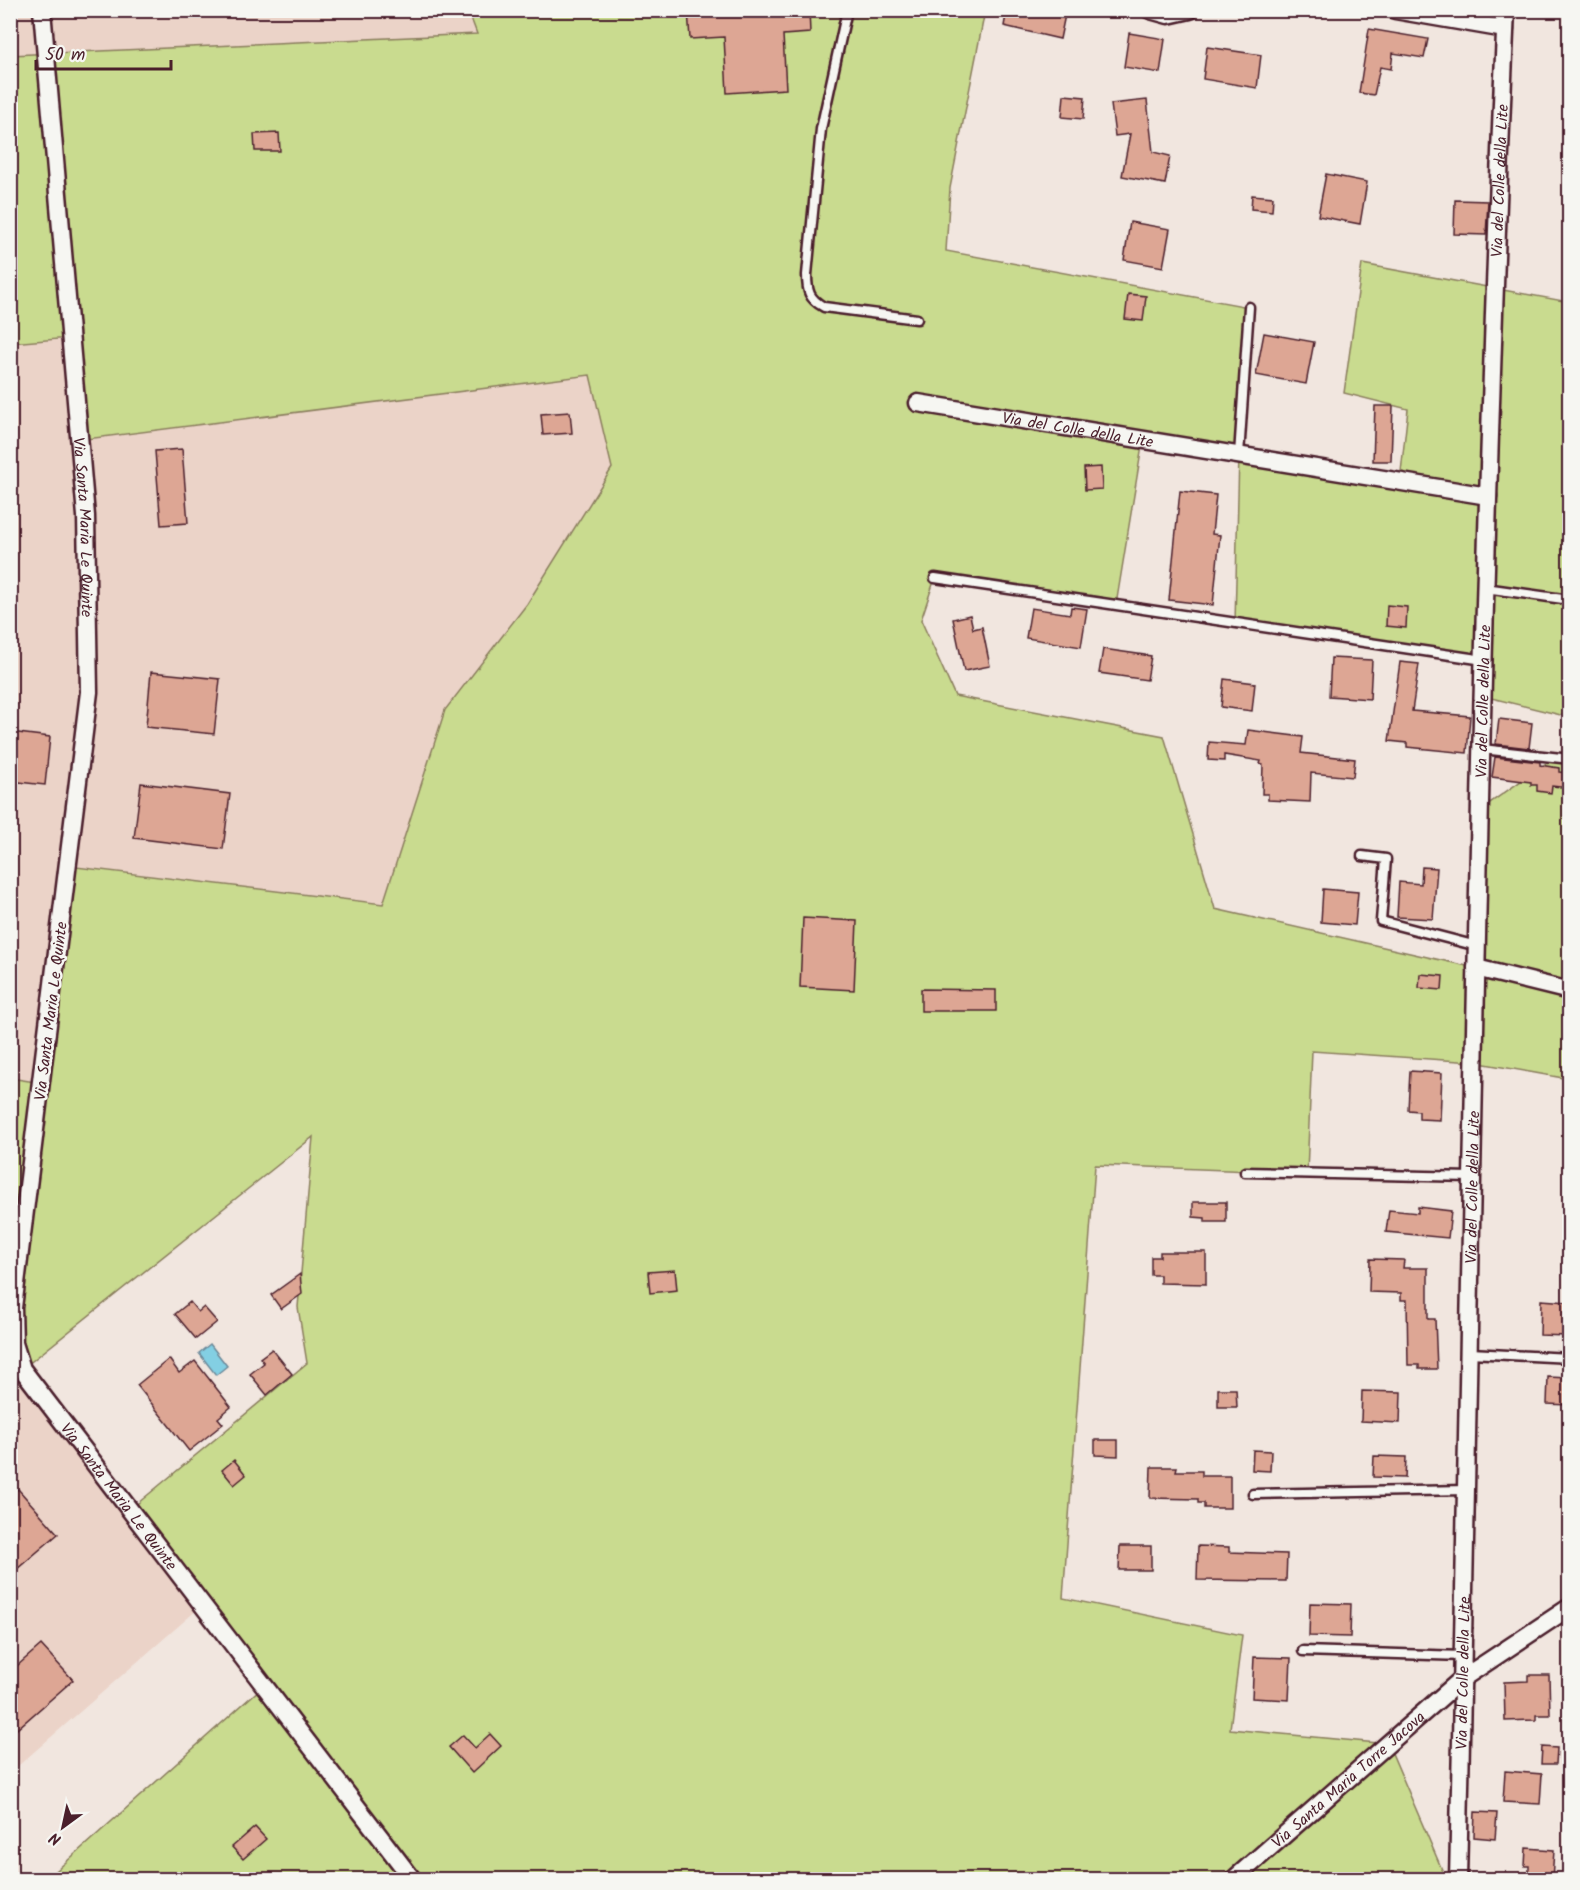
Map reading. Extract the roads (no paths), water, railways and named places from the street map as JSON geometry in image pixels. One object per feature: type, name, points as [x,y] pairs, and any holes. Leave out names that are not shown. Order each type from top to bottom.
[{"type":"street","name":"Via Santa Maria Le Quinte","points":[[42,10],[86,516],[89,692],[13,1308],[14,1343],[22,1369],[413,1880]]},
{"type":"street","points":[[1150,10],[1168,15],[1190,10]]},
{"type":"street","points":[[1395,10],[1505,29]]},
{"type":"street","name":"Via del Colle della Lite","points":[[1458,1880],[1485,588],[1506,10]]},
{"type":"street","name":"Via del Colle della Lite","points":[[918,403],[1488,496]]},
{"type":"street","points":[[1476,968],[1569,991]]},
{"type":"street","name":"Via Santa Maria Torre Jacova","points":[[1233,1880],[1463,1678],[1569,1607]]},
{"type":"lane","points":[[847,10],[821,129],[807,290],[813,300],[824,307],[917,319]]},
{"type":"lane","points":[[1239,455],[1249,307]]},
{"type":"lane","points":[[935,578],[1484,660]]},
{"type":"lane","points":[[1485,588],[1569,600]]},
{"type":"lane","points":[[1482,749],[1569,759]]},
{"type":"lane","points":[[1362,856],[1386,860],[1381,921],[1477,946]]},
{"type":"lane","points":[[1245,1172],[1472,1177]]},
{"type":"lane","points":[[1470,1353],[1569,1358]]},
{"type":"lane","points":[[1253,1494],[1467,1490]]},
{"type":"lane","points":[[1303,1651],[1463,1656]]},
{"type":"water","points":[[210,1344],[227,1366],[216,1375],[199,1353]]}]
